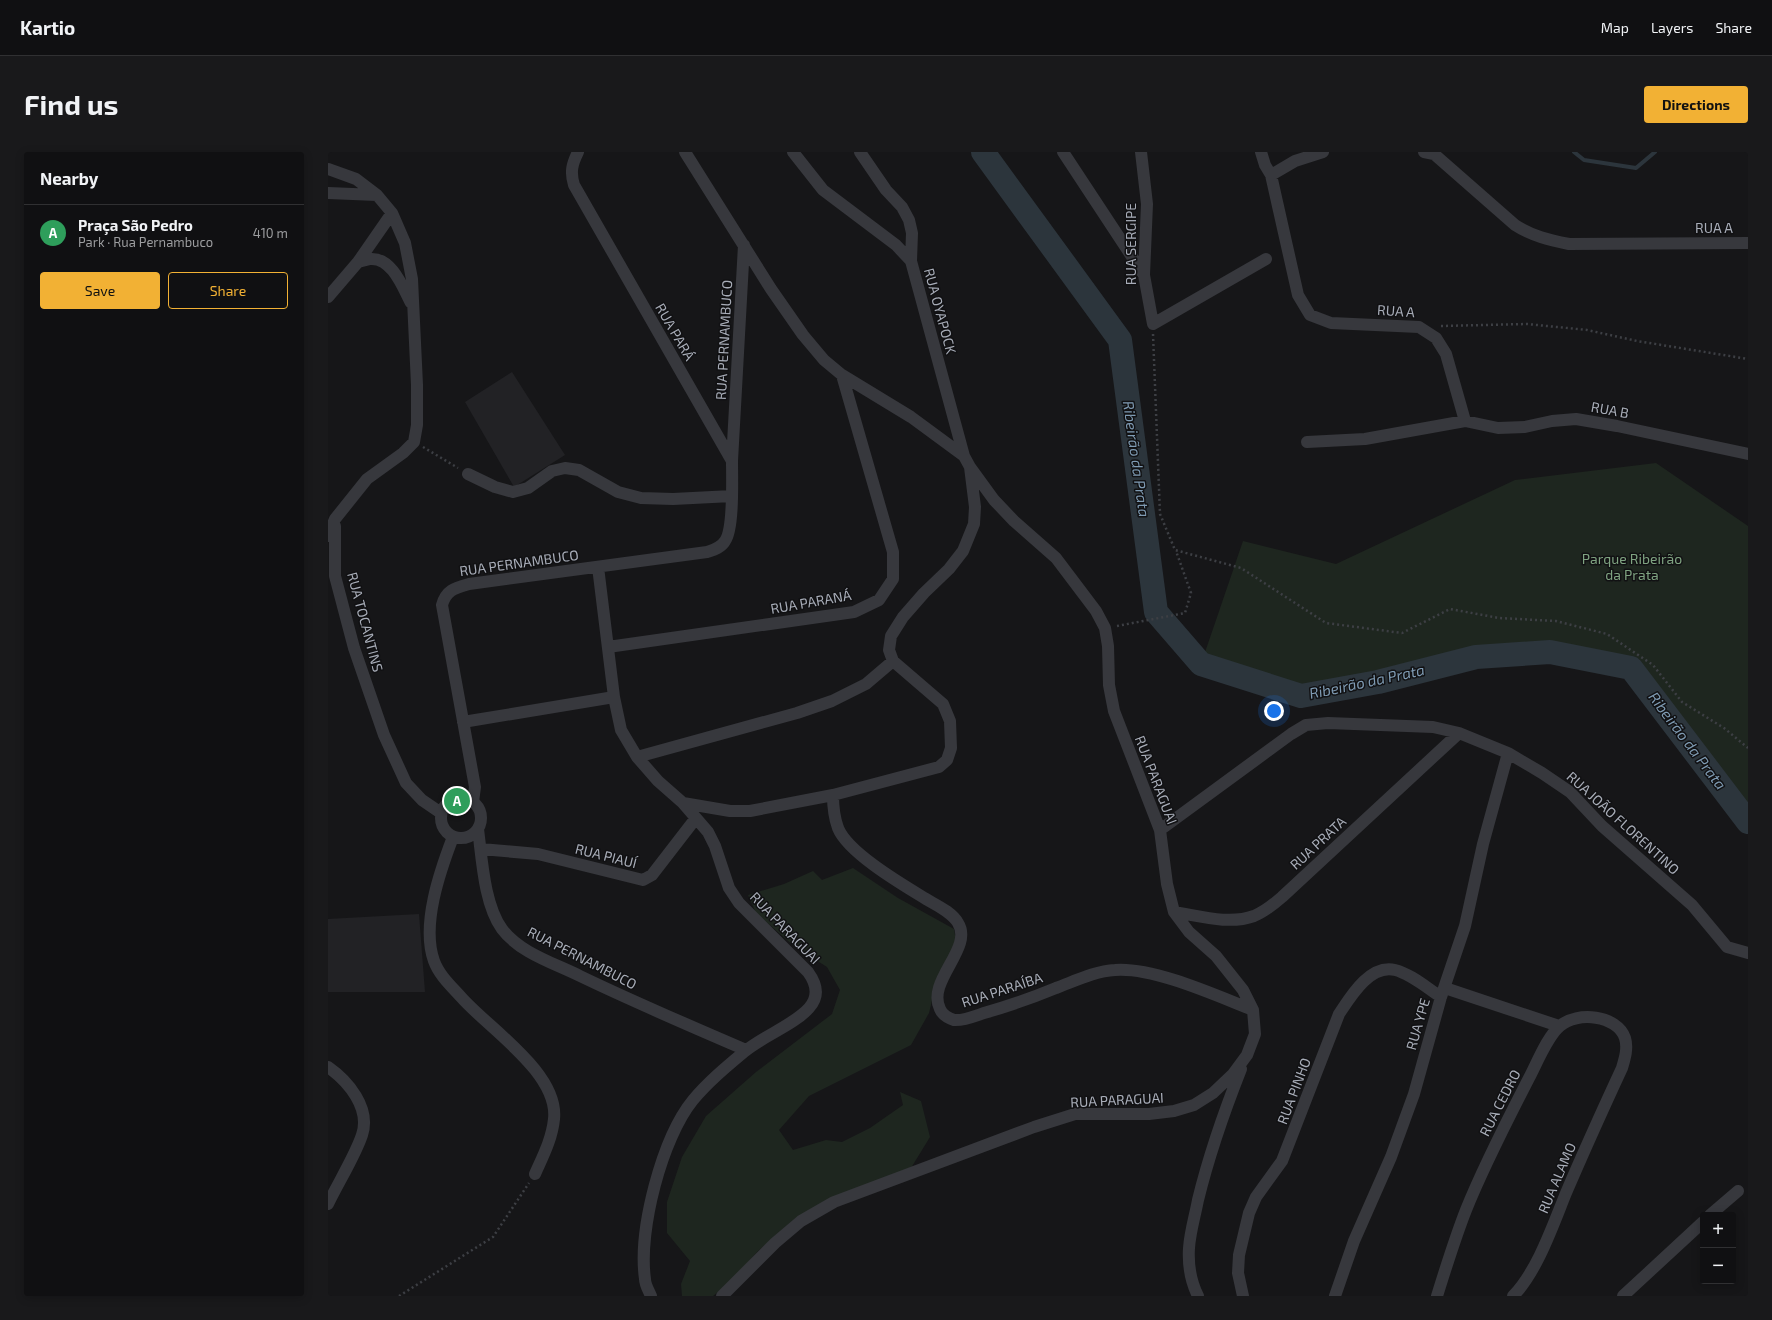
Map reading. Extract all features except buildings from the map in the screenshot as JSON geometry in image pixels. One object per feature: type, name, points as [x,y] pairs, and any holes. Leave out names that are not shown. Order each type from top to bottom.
[{"type":"street","name":"RUA PARÁ","points":[[578,152],[573,162],[571,175],[574,185],[732,461],[732,496],[729,534]]},
{"type":"street","points":[[683,803],[730,811],[750,811],[833,795],[939,767],[947,760],[951,748],[950,721],[943,704],[893,661],[889,650],[891,636],[903,616],[949,569],[963,551],[974,524],[975,507],[970,467],[964,456],[911,417],[842,375],[824,360],[803,335],[771,289],[685,152]]},
{"type":"street","name":"RUA OYAPOCK","points":[[793,152],[822,190],[896,245],[911,261],[964,456]]},
{"type":"street","points":[[860,152],[886,190],[902,207],[909,220],[912,233],[911,261]]},
{"type":"street","points":[[1063,152],[1144,275]]},
{"type":"street","name":"RUA SERGIPE","points":[[1141,152],[1147,204],[1144,275],[1153,324]]},
{"type":"street","name":"RUA A","points":[[1261,152],[1265,165],[1271,175],[1298,295],[1310,315],[1331,323],[1419,326],[1436,338],[1446,354],[1465,421]]},
{"type":"street","points":[[1271,175],[1295,161],[1323,152]]},
{"type":"street","name":"RUA A","points":[[1424,152],[1434,154],[1439,158],[1515,225],[1542,239],[1569,244],[1748,243]]},
{"type":"street","points":[[328,169],[356,179],[376,195],[392,213],[405,243],[412,279],[418,424],[414,442],[403,453],[367,480],[335,519],[328,536]]},
{"type":"street","points":[[328,193],[376,195]]},
{"type":"street","points":[[328,297],[358,262],[392,213]]},
{"type":"street","name":"RUA PERNAMBUCO","points":[[732,461],[744,245]]},
{"type":"street","points":[[358,262],[372,259],[385,263],[395,274],[412,306]]},
{"type":"street","points":[[1153,324],[1266,259]]},
{"type":"street","name":"RUA PARANÁ","points":[[608,647],[854,612],[879,600],[893,579],[893,552],[842,375]]},
{"type":"street","name":"RUA B","points":[[1465,421],[1498,428],[1524,427],[1552,421],[1576,419],[1617,426],[1748,454]]},
{"type":"street","points":[[1307,442],[1365,439],[1465,421]]},
{"type":"street","name":"RUA PARAGUAI","points":[[722,1296],[775,1242],[801,1221],[834,1202],[1034,1127],[1074,1114],[1149,1114],[1174,1112],[1194,1105],[1213,1093],[1233,1074],[1247,1055],[1255,1034],[1253,1010],[1243,990],[1216,956],[1189,932],[1174,912],[1167,884],[1160,830],[1114,711],[1109,685],[1108,646],[1105,628],[1092,605],[1056,558],[1014,521],[994,500],[970,467]]},
{"type":"street","points":[[468,474],[495,487],[513,492],[528,488],[552,471],[565,468],[579,470],[618,492],[641,498],[673,499],[732,496]]},
{"type":"street","name":"RUA TOCANTINS","points":[[335,519],[335,576],[354,648],[384,735],[406,783],[422,800],[441,814]]},
{"type":"street","name":"RUA PERNAMBUCO","points":[[473,802],[475,787],[442,605],[444,597],[451,589],[469,584],[707,552],[718,548],[725,542],[729,534]]},
{"type":"street","name":"RUA PARAGUAI","points":[[598,567],[614,697],[621,730],[637,757],[658,781],[683,803],[708,832],[715,846],[729,888],[739,903],[808,972],[814,980],[816,989],[815,998],[810,1007],[746,1050],[716,1076],[693,1101],[675,1127],[663,1158],[646,1226],[644,1260],[645,1280],[651,1296]]},
{"type":"street","points":[[637,757],[797,713],[832,701],[866,684],[893,661]]},
{"type":"street","points":[[463,722],[614,697]]},
{"type":"street","name":"RUA JOÃO FLORENTINO","points":[[1160,830],[1291,734],[1306,725],[1328,723],[1433,727],[1459,733],[1508,753],[1570,792],[1602,826],[1692,905],[1727,946],[1748,953]]},
{"type":"street","name":"RUA PRATA","points":[[1174,912],[1227,920],[1255,916],[1268,908],[1282,897],[1459,733]]},
{"type":"street","name":"RUA YPE","points":[[1335,1296],[1354,1241],[1391,1157],[1414,1094],[1443,992],[1465,926],[1483,844],[1508,753]]},
{"type":"street","name":"RUA PARAÍBA","points":[[833,795],[834,814],[839,830],[850,844],[884,873],[938,906],[958,922],[962,934],[959,946],[939,988],[937,1002],[942,1014],[954,1020],[969,1018],[1016,1004],[1090,975],[1115,970],[1136,971],[1161,977],[1211,993],[1253,1010]]},
{"type":"street","points":[[462,798],[473,802],[480,811],[481,824],[478,829],[467,838],[453,837],[443,827],[441,814],[443,808],[451,800],[462,798]]},
{"type":"street","name":"RUA PIAUÍ","points":[[481,849],[538,854],[643,880],[652,875],[696,818]]},
{"type":"street","name":"RUA PERNAMBUCO","points":[[478,829],[489,898],[495,916],[503,930],[524,949],[647,1008],[746,1050]]},
{"type":"street","points":[[453,837],[435,888],[430,944],[434,962],[444,979],[465,1002],[532,1065],[544,1081],[552,1101],[554,1118],[551,1136],[535,1174]]},
{"type":"street","name":"RUA PINHO","points":[[1243,1296],[1238,1273],[1239,1255],[1249,1213],[1256,1196],[1282,1161],[1339,1014],[1353,994],[1374,974],[1384,970],[1395,970],[1443,992]]},
{"type":"street","points":[[1443,992],[1559,1026]]},
{"type":"street","name":"RUA ALAMO","points":[[1520,1294],[1549,1234],[1622,1068],[1626,1053],[1625,1038],[1619,1028],[1591,1016],[1576,1018],[1559,1026]]},
{"type":"street","name":"RUA CEDRO","points":[[1437,1296],[1451,1249],[1467,1208],[1508,1120],[1547,1044],[1559,1026]]},
{"type":"street","points":[[1198,1296],[1192,1284],[1189,1249],[1194,1217],[1206,1166],[1222,1116],[1247,1055]]},
{"type":"street","points":[[328,1067],[341,1076],[351,1089],[359,1102],[363,1115],[362,1134],[328,1204]]},
{"type":"street","points":[[1713,1212],[1738,1190]]},
{"type":"street","points":[[1623,1296],[1700,1225]]},
{"type":"path","points":[[1105,628],[1185,613],[1191,593],[1160,514],[1153,324]]},
{"type":"path","points":[[1419,326],[1527,324],[1587,330],[1637,341],[1748,359]]},
{"type":"path","points":[[414,442],[468,474]]},
{"type":"path","points":[[1175,550],[1241,568],[1326,623],[1402,633],[1450,609],[1499,618],[1556,621],[1607,634],[1653,665],[1682,702],[1724,728],[1748,748]]},
{"type":"path","points":[[399,1296],[493,1237],[535,1174]]},
{"type":"shaded area","points":[[512,372],[565,455],[514,487],[465,402]]},
{"type":"shaded area","points":[[419,914],[425,992],[328,992],[328,919]]},
{"type":"green space","name":"Parque Ribeirão da Prata","points":[[1656,463],[1748,526],[1748,822],[1631,668],[1550,652],[1476,657],[1378,682],[1301,696],[1201,664],[1243,541],[1336,564],[1515,480]]},
{"type":"green space","points":[[464,793],[466,812],[452,815],[448,805],[451,796]]},
{"type":"green space","points":[[853,868],[898,898],[954,929],[956,941],[936,984],[929,1013],[911,1045],[809,1096],[779,1130],[793,1150],[826,1140],[842,1142],[870,1128],[903,1105],[900,1092],[921,1101],[930,1137],[911,1168],[786,1227],[758,1251],[729,1283],[713,1296],[682,1296],[681,1284],[690,1261],[667,1233],[667,1202],[682,1157],[706,1116],[756,1072],[832,1014],[840,990],[827,967],[794,946],[756,913],[748,895],[784,884],[813,871],[822,880]]},
{"type":"waterway","name":"Ribeirão da Prata","points":[[983,152],[1120,340],[1156,612],[1201,664],[1301,696],[1378,682],[1476,657],[1550,652],[1631,668],[1748,822]]},
{"type":"waterway","points":[[1574,152],[1584,160],[1636,168],[1655,152]]},
{"type":"place","name":"Praça São Pedro","points":[[457,801]]}]
